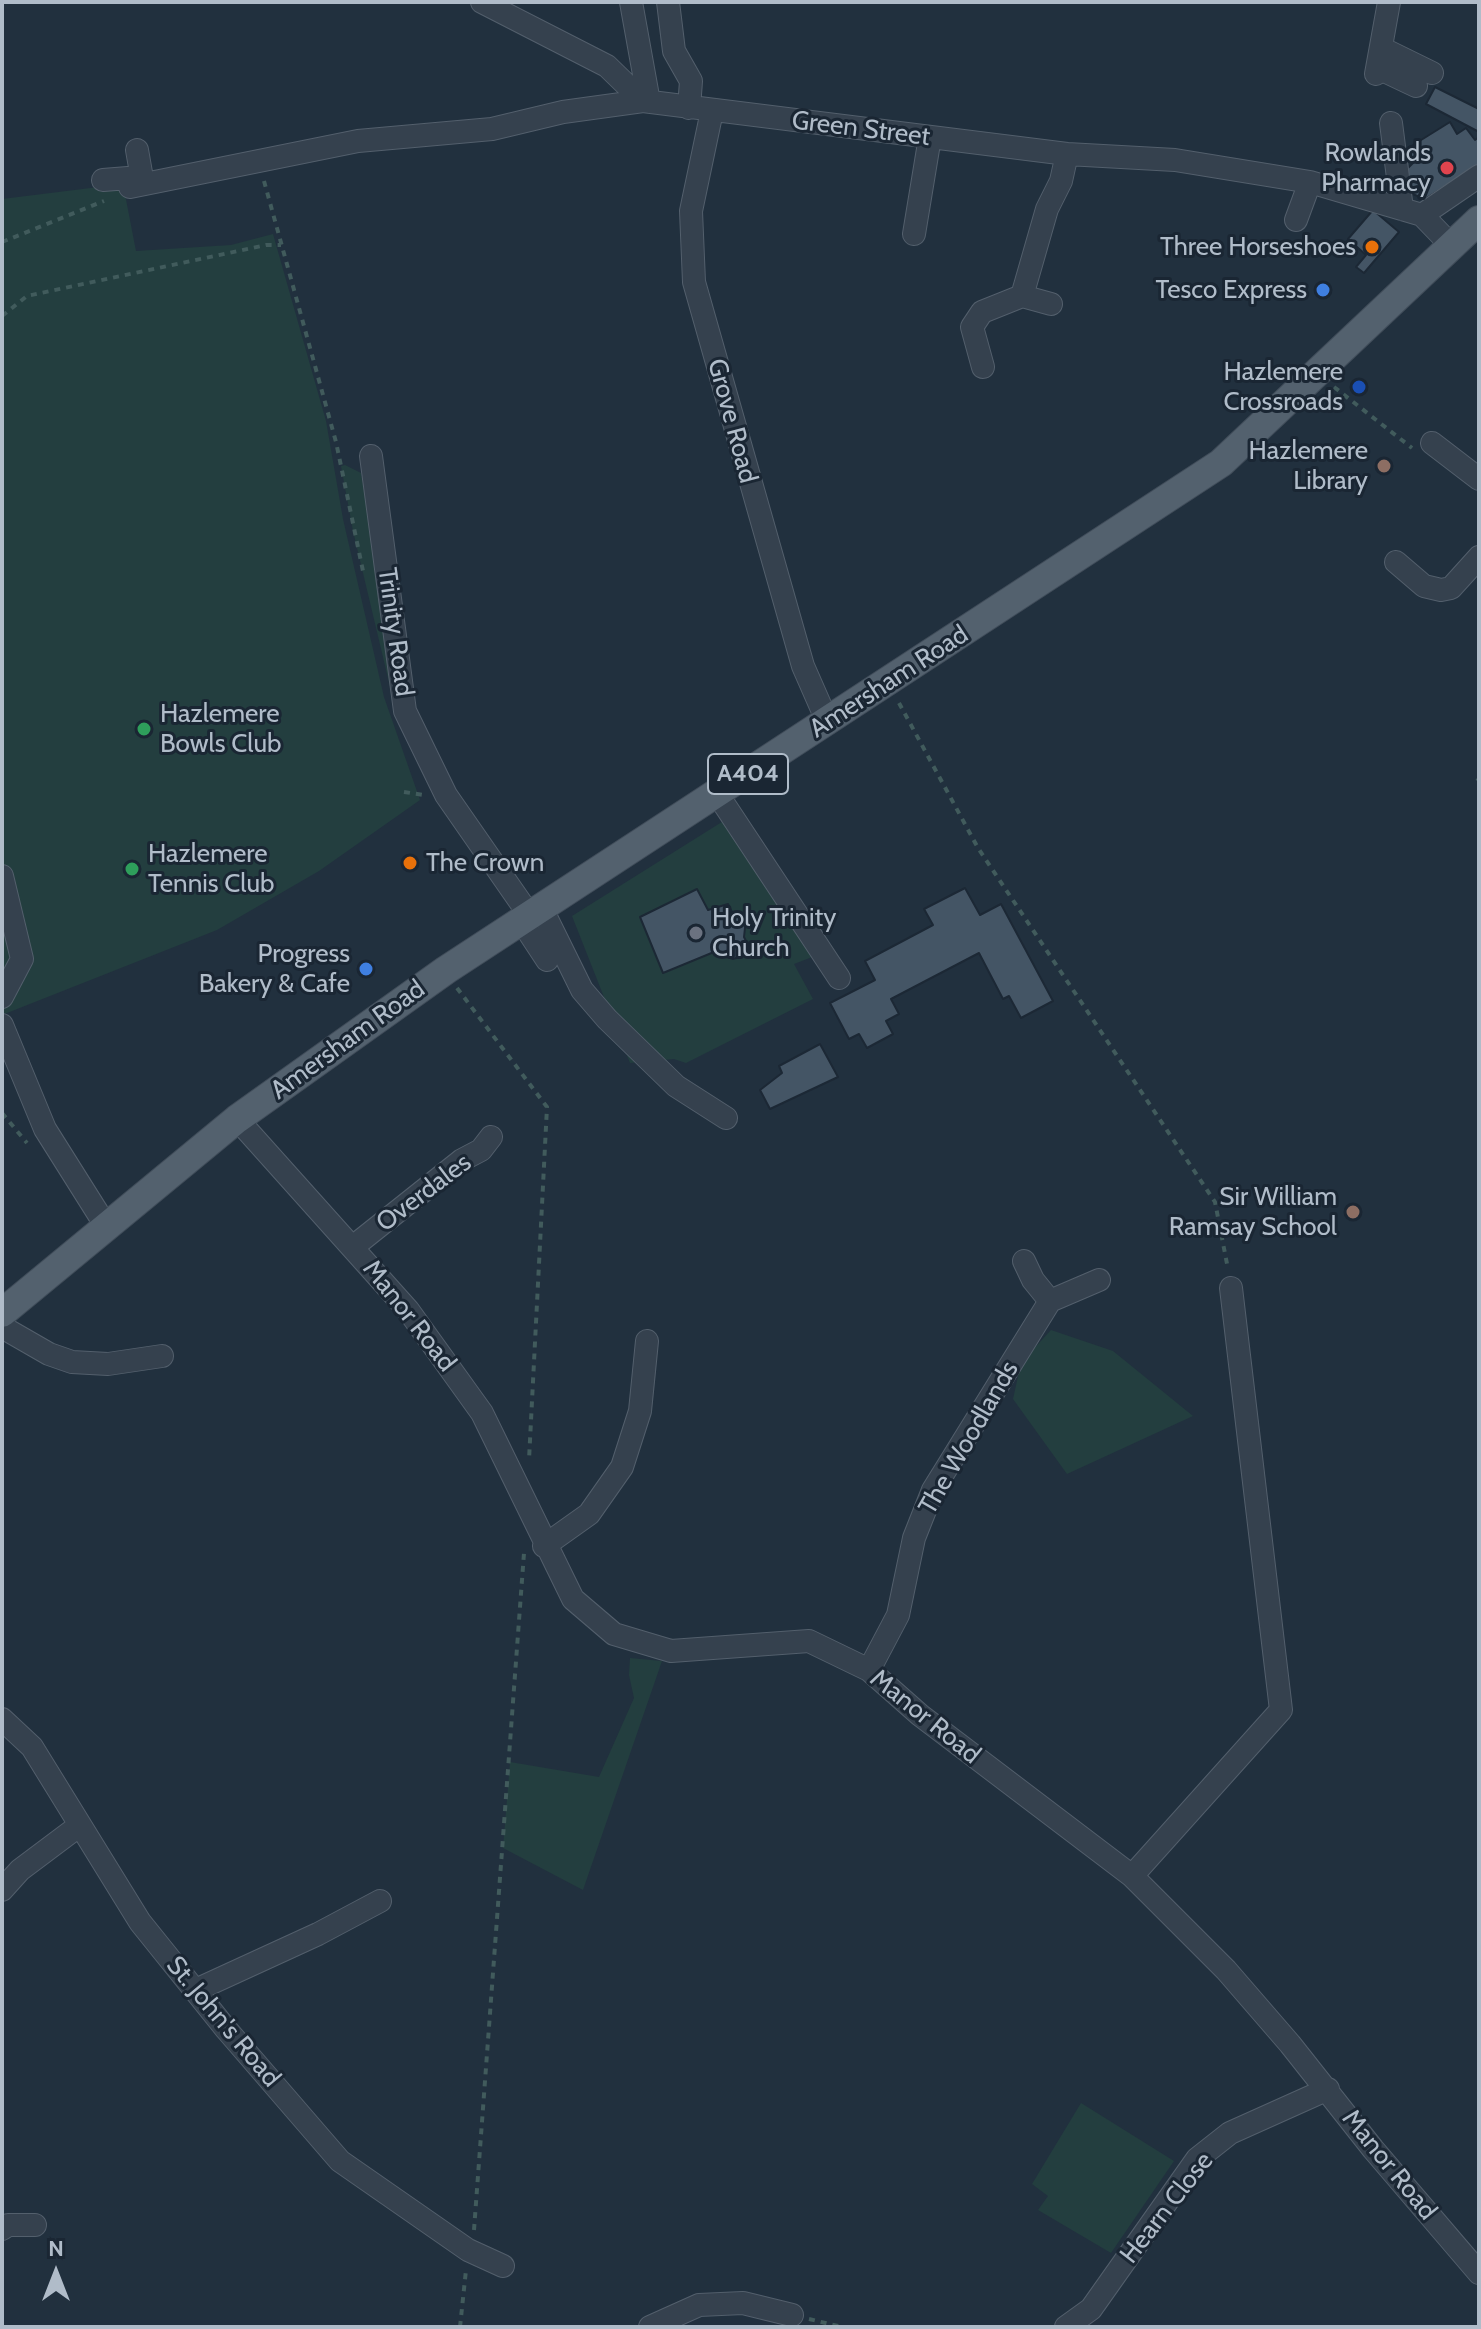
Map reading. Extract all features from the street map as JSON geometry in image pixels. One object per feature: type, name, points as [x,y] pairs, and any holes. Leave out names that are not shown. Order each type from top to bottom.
[{"type":"main road","name":"Amersham Road","points":[[2,1313],[237,1119],[446,970],[718,795],[1221,463],[1318,374],[1450,244],[1479,220]]},
{"type":"street","points":[[482,2],[607,66],[646,102]]},
{"type":"street","points":[[631,2],[646,102]]},
{"type":"street","points":[[668,2],[674,51],[691,81],[689,108]]},
{"type":"street","points":[[1389,2],[1378,64],[1424,79]]},
{"type":"street","name":"Green Street","points":[[136,186],[258,164],[358,141],[492,129],[563,112],[646,102],[1067,154],[1175,160],[1310,182],[1412,212],[1450,244]]},
{"type":"street","name":"Grove Road","points":[[712,111],[691,211],[694,282],[803,666],[828,723]]},
{"type":"street","points":[[1391,123],[1412,212],[1479,176]]},
{"type":"street","points":[[914,234],[930,137]]},
{"type":"street","points":[[136,186],[137,150]]},
{"type":"street","points":[[1022,296],[1047,209],[1061,181],[1067,154]]},
{"type":"street","points":[[103,180],[128,178],[136,186]]},
{"type":"street","points":[[1296,220],[1310,182]]},
{"type":"street","points":[[983,367],[972,327],[982,312],[1022,296],[1051,304]]},
{"type":"street","points":[[1432,443],[1452,455],[1479,479]]},
{"type":"street","name":"Trinity Road","points":[[371,456],[405,711],[436,795],[532,916]]},
{"type":"street","points":[[1396,562],[1424,586],[1445,590],[1479,557]]},
{"type":"street","points":[[718,795],[839,978]]},
{"type":"street","points":[[2,876],[22,959],[2,997]]},
{"type":"street","points":[[532,916],[547,960]]},
{"type":"street","points":[[532,916],[582,990],[638,1052],[676,1086],[726,1118]]},
{"type":"street","points":[[2,1025],[22,1080],[66,1167],[106,1226]]},
{"type":"street","name":"Manor Road","points":[[237,1119],[354,1246],[408,1310],[482,1413],[528,1506],[534,1550],[573,1599],[614,1634],[671,1651],[809,1641],[869,1670],[920,1715],[1132,1876],[1226,1970],[1479,2273]]},
{"type":"street","name":"Overdales","points":[[354,1246],[462,1160],[481,1150],[491,1137]]},
{"type":"street","points":[[1024,1261],[1033,1280],[1050,1301],[1099,1280]]},
{"type":"street","points":[[1132,1876],[1281,1710],[1231,1288]]},
{"type":"street","name":"The Woodlands","points":[[869,1670],[898,1615],[914,1538],[933,1490],[1050,1301]]},
{"type":"street","points":[[2,1327],[49,1354],[72,1362],[108,1364],[162,1356]]},
{"type":"street","points":[[534,1550],[589,1514],[622,1467],[640,1411],[647,1341]]},
{"type":"street","name":"St. John's Road","points":[[2,1719],[32,1747],[140,1922],[340,2161],[468,2250],[503,2266]]},
{"type":"street","points":[[2,1890],[20,1870],[80,1825]]},
{"type":"street","points":[[196,1990],[318,1934],[380,1901]]},
{"type":"street","name":"Hearn Close","points":[[1066,2327],[1091,2309],[1197,2159],[1230,2133],[1328,2089]]},
{"type":"street","points":[[2,2229],[8,2225],[35,2225]]},
{"type":"street","points":[[650,2327],[699,2305],[743,2303],[792,2315]]},
{"type":"path","points":[[258,164],[279,228],[281,245],[336,442],[364,576]]},
{"type":"path","points":[[2,242],[136,186]]},
{"type":"path","points":[[2,316],[27,296],[266,245],[281,245]]},
{"type":"path","points":[[1318,374],[1419,454],[1432,443]]},
{"type":"path","points":[[888,683],[978,848],[1215,1202],[1231,1288]]},
{"type":"path","points":[[420,787],[436,795]]},
{"type":"path","points":[[404,792],[436,795]]},
{"type":"path","points":[[446,970],[547,1107],[528,1506]]},
{"type":"path","points":[[460,2327],[468,2250],[474,2228],[534,1550]]},
{"type":"path","points":[[792,2315],[842,2327]]},
{"type":"green space","points":[[123,184],[136,251],[231,245],[273,234],[326,421],[343,519],[384,697],[420,800],[319,871],[217,930],[2,1015],[2,199]]},
{"type":"green space","points":[[341,466],[361,473],[388,633],[397,716],[353,531]]},
{"type":"green space","points":[[733,815],[833,949],[794,964],[813,999],[686,1063],[674,1059],[630,1063],[572,916]]},
{"type":"green space","points":[[1051,1330],[1113,1351],[1193,1416],[1067,1474],[1013,1399],[1019,1372],[1030,1353]]},
{"type":"green space","points":[[630,1658],[662,1661],[583,1890],[503,1848],[510,1762],[599,1777],[634,1698],[629,1675]]},
{"type":"green space","points":[[1081,2103],[1174,2161],[1111,2253],[1038,2210],[1048,2196],[1032,2184]]},
{"type":"building","points":[[1435,87],[1479,109],[1479,132],[1426,104]]},
{"type":"building","points":[[1450,122],[1457,134],[1466,128],[1475,140],[1479,137],[1479,165],[1425,199],[1410,193],[1406,170],[1413,163],[1405,150]]},
{"type":"building","name":"Three Horseshoes","points":[[1373,210],[1399,232],[1364,273],[1356,267],[1366,255],[1348,239]]},
{"type":"building","points":[[965,888],[980,915],[1001,904],[1053,1001],[1021,1018],[1009,996],[1003,999],[979,953],[891,999],[899,1014],[886,1021],[893,1034],[867,1048],[859,1034],[849,1039],[830,1003],[875,980],[865,961],[933,925],[924,909]]},
{"type":"building","name":"Holy Trinity Church","points":[[697,889],[708,910],[728,904],[734,916],[746,919],[744,937],[752,953],[733,959],[714,952],[663,973],[640,917]]},
{"type":"building","points":[[820,1044],[838,1077],[770,1109],[760,1090],[782,1073],[779,1066]]},
{"type":"place","name":"Rowlands Pharmacy","points":[[1447,168]]},
{"type":"place","name":"Three Horseshoes","points":[[1372,247]]},
{"type":"place","name":"Tesco Express","points":[[1323,290]]},
{"type":"place","name":"Hazlemere Crossroads","points":[[1359,387]]},
{"type":"place","name":"Hazlemere Library","points":[[1384,466]]},
{"type":"place","name":"Hazlemere Bowls Club","points":[[144,729]]},
{"type":"place","name":"The Crown","points":[[410,863]]},
{"type":"place","name":"Hazlemere Tennis Club","points":[[132,869]]},
{"type":"place","name":"Holy Trinity Church","points":[[696,933]]},
{"type":"place","name":"Progress Bakery & Cafe","points":[[366,969]]},
{"type":"place","name":"Sir William Ramsay School","points":[[1353,1212]]}]
